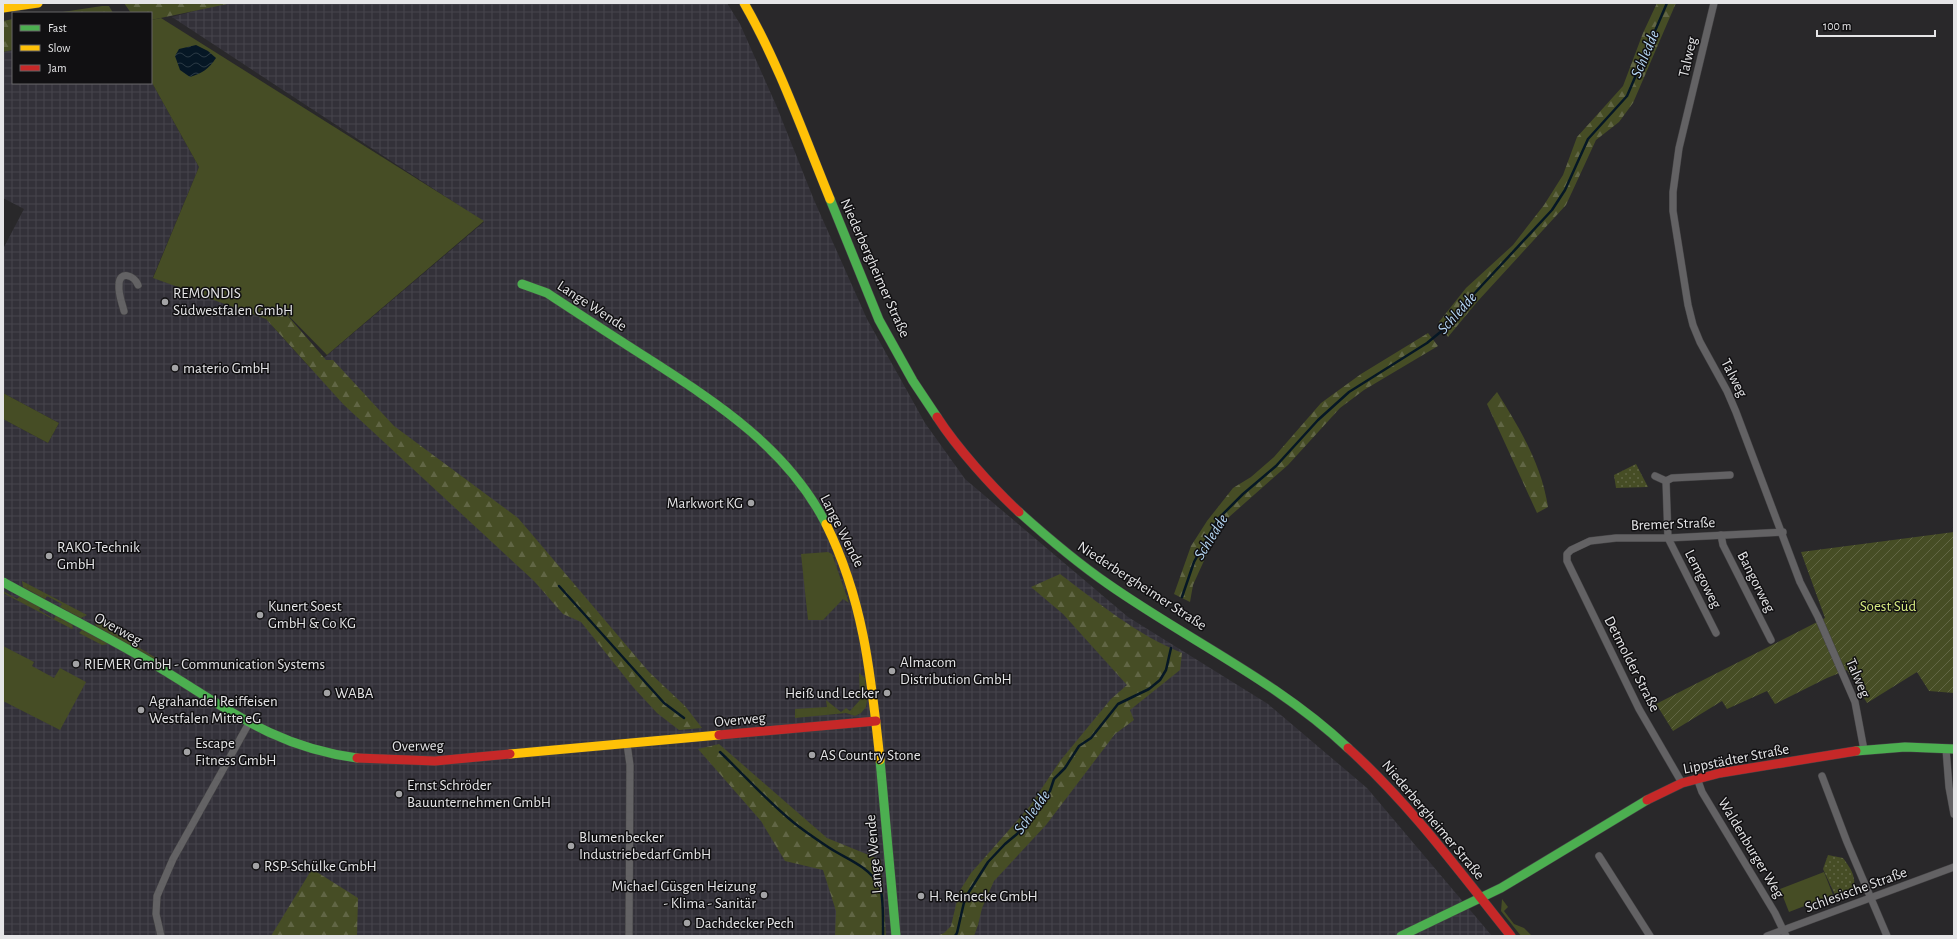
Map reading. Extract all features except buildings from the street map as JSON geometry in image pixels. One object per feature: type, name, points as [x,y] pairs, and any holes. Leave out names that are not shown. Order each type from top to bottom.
[{"type":"main road","points":[[3,8],[38,3]]},
{"type":"main road","name":"Niederbergheimer Straße","points":[[744,3],[759,29],[781,79],[879,320],[913,381],[946,431],[1006,500],[1065,553],[1109,585],[1274,688],[1336,736],[1376,773],[1403,802],[1511,936]]},
{"type":"main road","name":"Lange Wende","points":[[522,284],[547,294],[693,386],[732,415],[770,447],[787,466],[814,502],[849,573],[866,638],[876,721],[896,936]]},
{"type":"main road","name":"Overweg","points":[[3,582],[158,668],[248,723],[313,750],[374,761],[435,761],[876,721]]},
{"type":"main road","name":"Lippstädter Straße","points":[[1401,936],[1501,888],[1644,802],[1697,778],[1864,750],[1905,747],[1950,749]]},
{"type":"street","name":"Talweg","points":[[1714,3],[1679,148],[1673,192],[1673,210],[1693,325],[1700,342],[1730,398],[1800,582],[1818,617],[1855,702],[1864,750]]},
{"type":"street","points":[[124,311],[118,286],[120,280],[123,276],[128,275],[133,277],[138,285]]},
{"type":"street","points":[[1666,481],[1672,478],[1730,474]]},
{"type":"street","points":[[1655,476],[1666,481]]},
{"type":"street","points":[[1666,481],[1668,538]]},
{"type":"street","name":"Bremer Straße","points":[[1567,554],[1571,550],[1590,541],[1616,538],[1668,538],[1782,532]]},
{"type":"street","name":"Bangorweg","points":[[1721,535],[1723,545],[1771,640]]},
{"type":"street","name":"Lemgoweg","points":[[1668,538],[1716,633]]},
{"type":"street","name":"Detmolder Straße","points":[[1567,554],[1566,561],[1635,702],[1682,784]]},
{"type":"street","points":[[161,936],[156,914],[157,896],[173,859],[248,723]]},
{"type":"street","points":[[627,744],[630,765],[629,936]]},
{"type":"street","points":[[1950,749],[1949,787],[1954,814]]},
{"type":"street","points":[[1822,776],[1870,899],[1887,936]]},
{"type":"street","name":"Waldenburger Weg","points":[[1697,778],[1702,792],[1775,913],[1785,933]]},
{"type":"street","points":[[1599,856],[1650,936]]},
{"type":"street","name":"Schlesische Straße","points":[[1767,936],[1785,933],[1954,867]]},
{"type":"shaded area","points":[[224,3],[727,3],[740,24],[776,105],[814,200],[867,319],[925,423],[965,479],[1128,617],[1268,704],[1367,788],[1492,936],[3,936],[3,419],[48,443],[59,423],[3,393],[3,249],[24,209],[3,198],[3,52],[12,50],[12,84],[152,84],[152,83],[199,167],[153,277],[266,319],[311,369],[484,222],[172,17]]},
{"type":"green space","points":[[124,3],[232,3],[152,20],[152,12],[130,12]]},
{"type":"green space","points":[[1657,3],[1676,3],[1633,103],[1619,122],[1596,140],[1566,205],[1477,302],[1448,337],[1439,322],[1466,288],[1513,245],[1544,205],[1563,175],[1577,137],[1623,86],[1643,33]]},
{"type":"green space","points":[[109,6],[112,12],[63,12]]},
{"type":"green space","points":[[161,18],[484,221],[327,355],[281,308],[266,319],[153,278],[199,167],[152,83],[152,20]]},
{"type":"green space","points":[[12,19],[12,50],[3,52],[3,21]]},
{"type":"green space","points":[[281,308],[326,360],[333,360],[394,426],[518,518],[649,672],[685,706],[702,728],[679,730],[657,713],[633,687],[581,622],[563,614],[534,581],[344,405],[266,319]]},
{"type":"green space","points":[[1428,333],[1438,346],[1364,390],[1340,408],[1288,465],[1229,517],[1212,543],[1193,585],[1190,602],[1174,594],[1191,546],[1207,521],[1233,488],[1251,477],[1274,457],[1321,403],[1361,374]]},
{"type":"green space","points":[[1497,392],[1514,419],[1535,461],[1545,491],[1548,507],[1537,513],[1487,404]]},
{"type":"green space","points":[[3,393],[59,423],[48,443],[3,419]]},
{"type":"green space","points":[[1636,464],[1648,487],[1616,488],[1614,475]]},
{"type":"green space","name":"Soest Süd","points":[[1954,532],[1954,693],[1929,691],[1917,672],[1867,703],[1847,670],[1827,678],[1775,704],[1767,691],[1727,709],[1722,701],[1673,731],[1656,704],[1825,618],[1801,552]]},
{"type":"green space","points":[[828,552],[832,554],[849,603],[843,599],[823,620],[808,620],[801,554]]},
{"type":"green space","points":[[1060,574],[1134,628],[1182,653],[1180,670],[1130,710],[1134,720],[1115,734],[1046,825],[994,881],[982,908],[974,936],[937,936],[944,933],[951,926],[959,892],[971,873],[1030,806],[1060,761],[1111,699],[1127,685],[1063,614],[1031,587]]},
{"type":"green space","points":[[22,581],[87,615],[81,618],[60,607],[62,604],[47,596],[45,599],[23,587]]},
{"type":"green space","points":[[3,591],[17,599],[20,596],[41,607],[39,610],[54,619],[56,615],[72,623],[73,628],[72,629],[3,593]]},
{"type":"green space","points":[[94,619],[113,629],[113,632],[161,661],[156,660],[96,626]]},
{"type":"green space","points":[[83,629],[108,644],[102,645],[79,633]]},
{"type":"green space","points":[[3,646],[34,662],[32,666],[54,678],[60,668],[86,682],[60,730],[3,701]]},
{"type":"green space","points":[[859,673],[865,678],[867,701],[866,707],[861,713],[855,716],[846,713],[795,718],[795,709],[827,707],[826,700],[841,712],[846,708],[850,711],[860,700],[855,695],[860,694]]},
{"type":"green space","points":[[719,744],[827,838],[881,860],[886,936],[835,936],[836,911],[823,870],[785,861],[761,821],[698,749]]},
{"type":"green space","points":[[1828,855],[1843,858],[1852,871],[1854,885],[1850,896],[1841,898],[1835,895],[1823,869]]},
{"type":"green space","points":[[312,869],[358,898],[357,936],[271,936]]},
{"type":"green space","points":[[1824,872],[1833,895],[1789,912],[1780,889]]},
{"type":"green space","points":[[1502,899],[1508,907],[1504,911],[1514,924],[1524,928],[1532,936],[1521,936],[1501,911]]},
{"type":"water","points":[[196,45],[208,51],[216,58],[205,70],[190,77],[180,70],[175,56],[179,49]]},
{"type":"waterway","name":"Schledde","points":[[1182,597],[1194,562],[1218,519],[1243,494],[1276,466],[1318,420],[1349,392],[1427,343],[1449,325],[1472,296],[1552,210],[1565,190],[1588,139],[1627,96],[1667,3]]},
{"type":"waterway","points":[[559,586],[664,703],[684,718]]},
{"type":"waterway","name":"Schledde","points":[[955,936],[965,898],[988,862],[1017,834],[1050,791],[1054,779],[1065,768],[1079,746],[1091,738],[1118,704],[1149,689],[1160,680],[1166,670],[1171,648]]},
{"type":"waterway","points":[[720,752],[783,814],[828,847],[862,867],[874,878],[881,889],[882,895],[883,936]]},
{"type":"traffic: fast","points":[[830,199],[879,320],[913,381],[937,417]]},
{"type":"traffic: fast","points":[[522,284],[547,293],[696,390],[747,428],[770,449],[791,472],[810,497],[826,524]]},
{"type":"traffic: fast","points":[[1019,512],[1062,550],[1096,576],[1138,604],[1262,681],[1321,724],[1348,748]]},
{"type":"traffic: fast","points":[[3,582],[102,635],[160,668],[230,712],[276,736],[327,753],[357,758]]},
{"type":"traffic: fast","points":[[1856,751],[1905,747],[1954,749]]},
{"type":"traffic: fast","points":[[880,760],[896,936]]},
{"type":"traffic: fast","points":[[1401,936],[1501,888],[1647,800]]},
{"type":"traffic: slow","points":[[3,8],[38,3]]},
{"type":"traffic: slow","points":[[744,3],[757,26],[779,74],[830,199]]},
{"type":"traffic: slow","points":[[826,524],[839,553],[849,582],[864,639],[880,760]]},
{"type":"traffic: slow","points":[[510,754],[719,735]]},
{"type":"traffic: jam","points":[[937,417],[975,467],[1019,512]]},
{"type":"traffic: jam","points":[[719,735],[876,721]]},
{"type":"traffic: jam","points":[[1348,748],[1371,769],[1413,815],[1511,936]]},
{"type":"traffic: jam","points":[[1647,800],[1682,783],[1720,773],[1856,751]]},
{"type":"traffic: jam","points":[[357,758],[435,761],[510,754]]},
{"type":"place","name":"REMONDIS Südwestfalen GmbH","points":[[165,302]]},
{"type":"place","name":"materio GmbH","points":[[175,368]]},
{"type":"place","name":"Markwort KG","points":[[751,503]]},
{"type":"place","name":"RAKO-Technik GmbH","points":[[49,556]]},
{"type":"place","name":"Kunert Soest GmbH & Co KG","points":[[260,615]]},
{"type":"place","name":"RIEMER GmbH - Communication Systems","points":[[76,664]]},
{"type":"place","name":"Almacom Distribution GmbH","points":[[892,671]]},
{"type":"place","name":"WABA","points":[[327,693]]},
{"type":"place","name":"Heiß und Lecker","points":[[887,693]]},
{"type":"place","name":"Agrahandel Reiffeisen Westfalen Mitte eG","points":[[141,710]]},
{"type":"place","name":"Escape Fitness GmbH","points":[[187,752]]},
{"type":"place","name":"AS Country Stone","points":[[812,755]]},
{"type":"place","name":"Ernst Schröder Bauunternehmen GmbH","points":[[399,794]]},
{"type":"place","name":"Blumenbecker Industriebedarf GmbH","points":[[571,846]]},
{"type":"place","name":"RSP-Schülke GmbH","points":[[256,866]]},
{"type":"place","name":"Michael Güsgen Heizung - Klima - Sanitär","points":[[764,895]]},
{"type":"place","name":"H. Reinecke GmbH","points":[[921,896]]},
{"type":"place","name":"Dachdecker Pech","points":[[687,923]]}]
